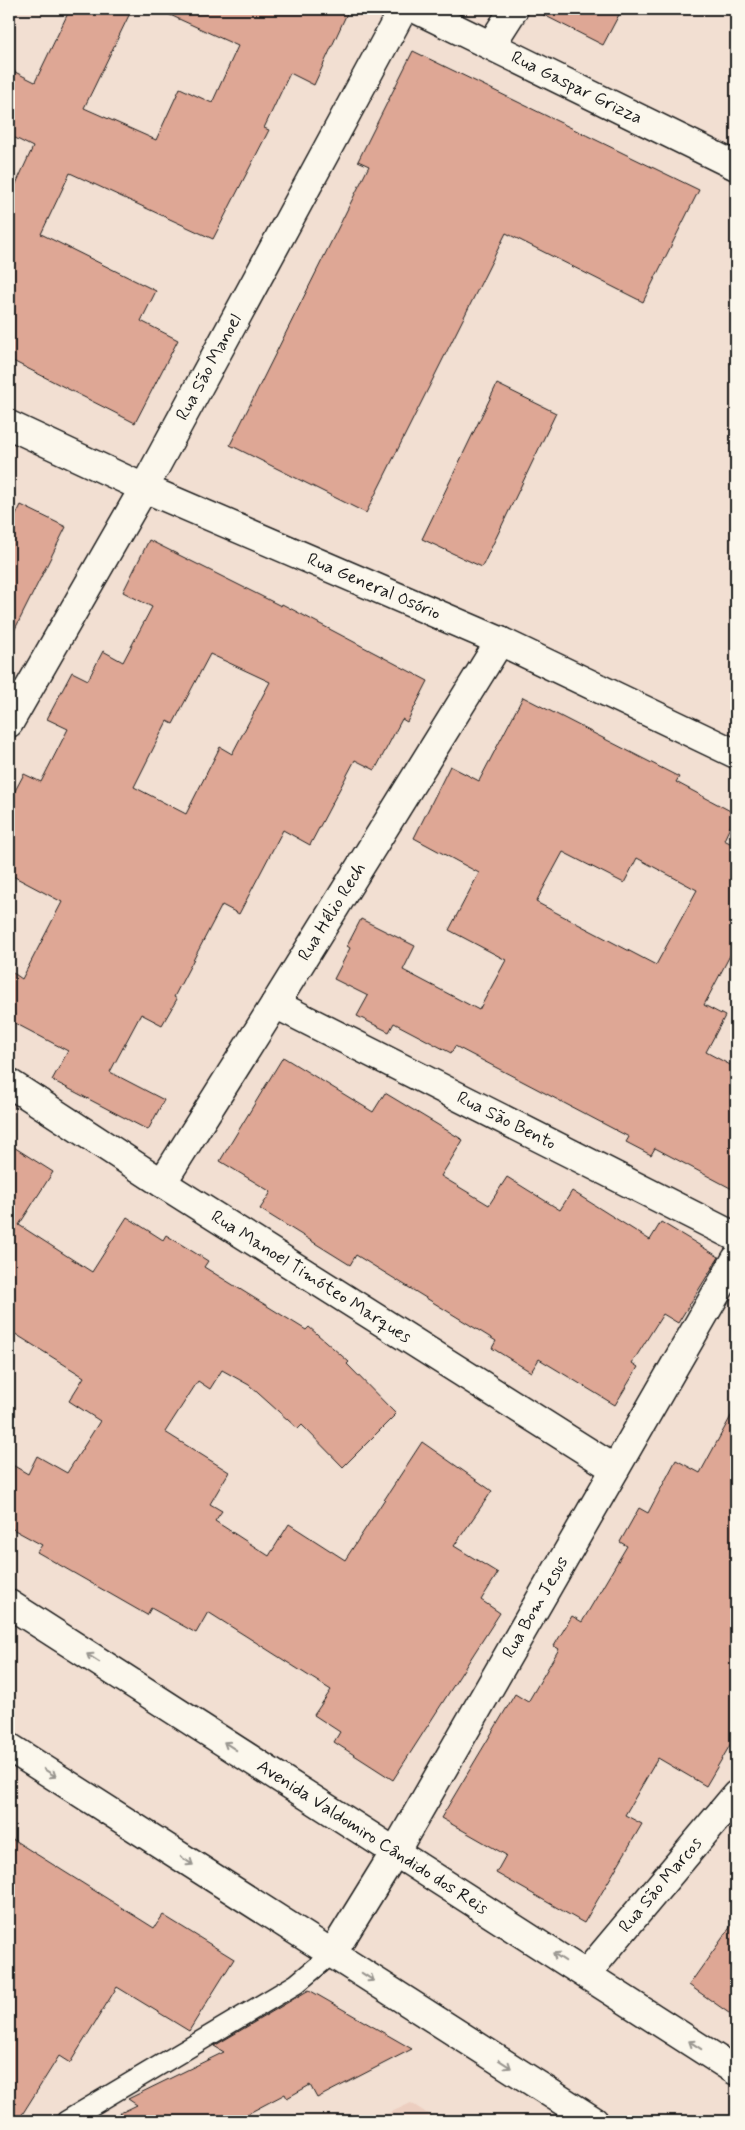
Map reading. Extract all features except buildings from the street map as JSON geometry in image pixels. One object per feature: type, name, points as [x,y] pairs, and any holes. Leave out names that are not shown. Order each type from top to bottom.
[{"type":"street","name":"Rua São Manoel","points":[[9,722],[144,488],[403,9]]},
{"type":"street","name":"Rua Gaspar Grizza","points":[[416,9],[736,166]]},
{"type":"street","points":[[491,45],[514,9]]},
{"type":"street","name":"Rua General Osório","points":[[9,425],[144,488],[500,641],[736,754]]},
{"type":"street","name":"Rua Hélio Rech","points":[[162,1183],[500,641]]},
{"type":"street","name":"Rua São Bento","points":[[275,1004],[736,1237]]},
{"type":"street","name":"Rua Manoel Timóteo Marques","points":[[9,1083],[162,1183],[615,1469]]},
{"type":"street","name":"Rua Bom Jesus","points":[[332,1954],[395,1852],[736,1259]]},
{"type":"street","name":"Avenida Valdomiro Cândido dos Reis","points":[[9,1604],[736,2071]]},
{"type":"street","points":[[9,1747],[594,2121]]},
{"type":"street","name":"Rua São Marcos","points":[[586,1974],[736,1795]]},
{"type":"lane","points":[[66,2121],[296,1984],[332,1954]]},
{"type":"shaded area","points":[[411,2103],[439,2121],[372,2121]]}]
